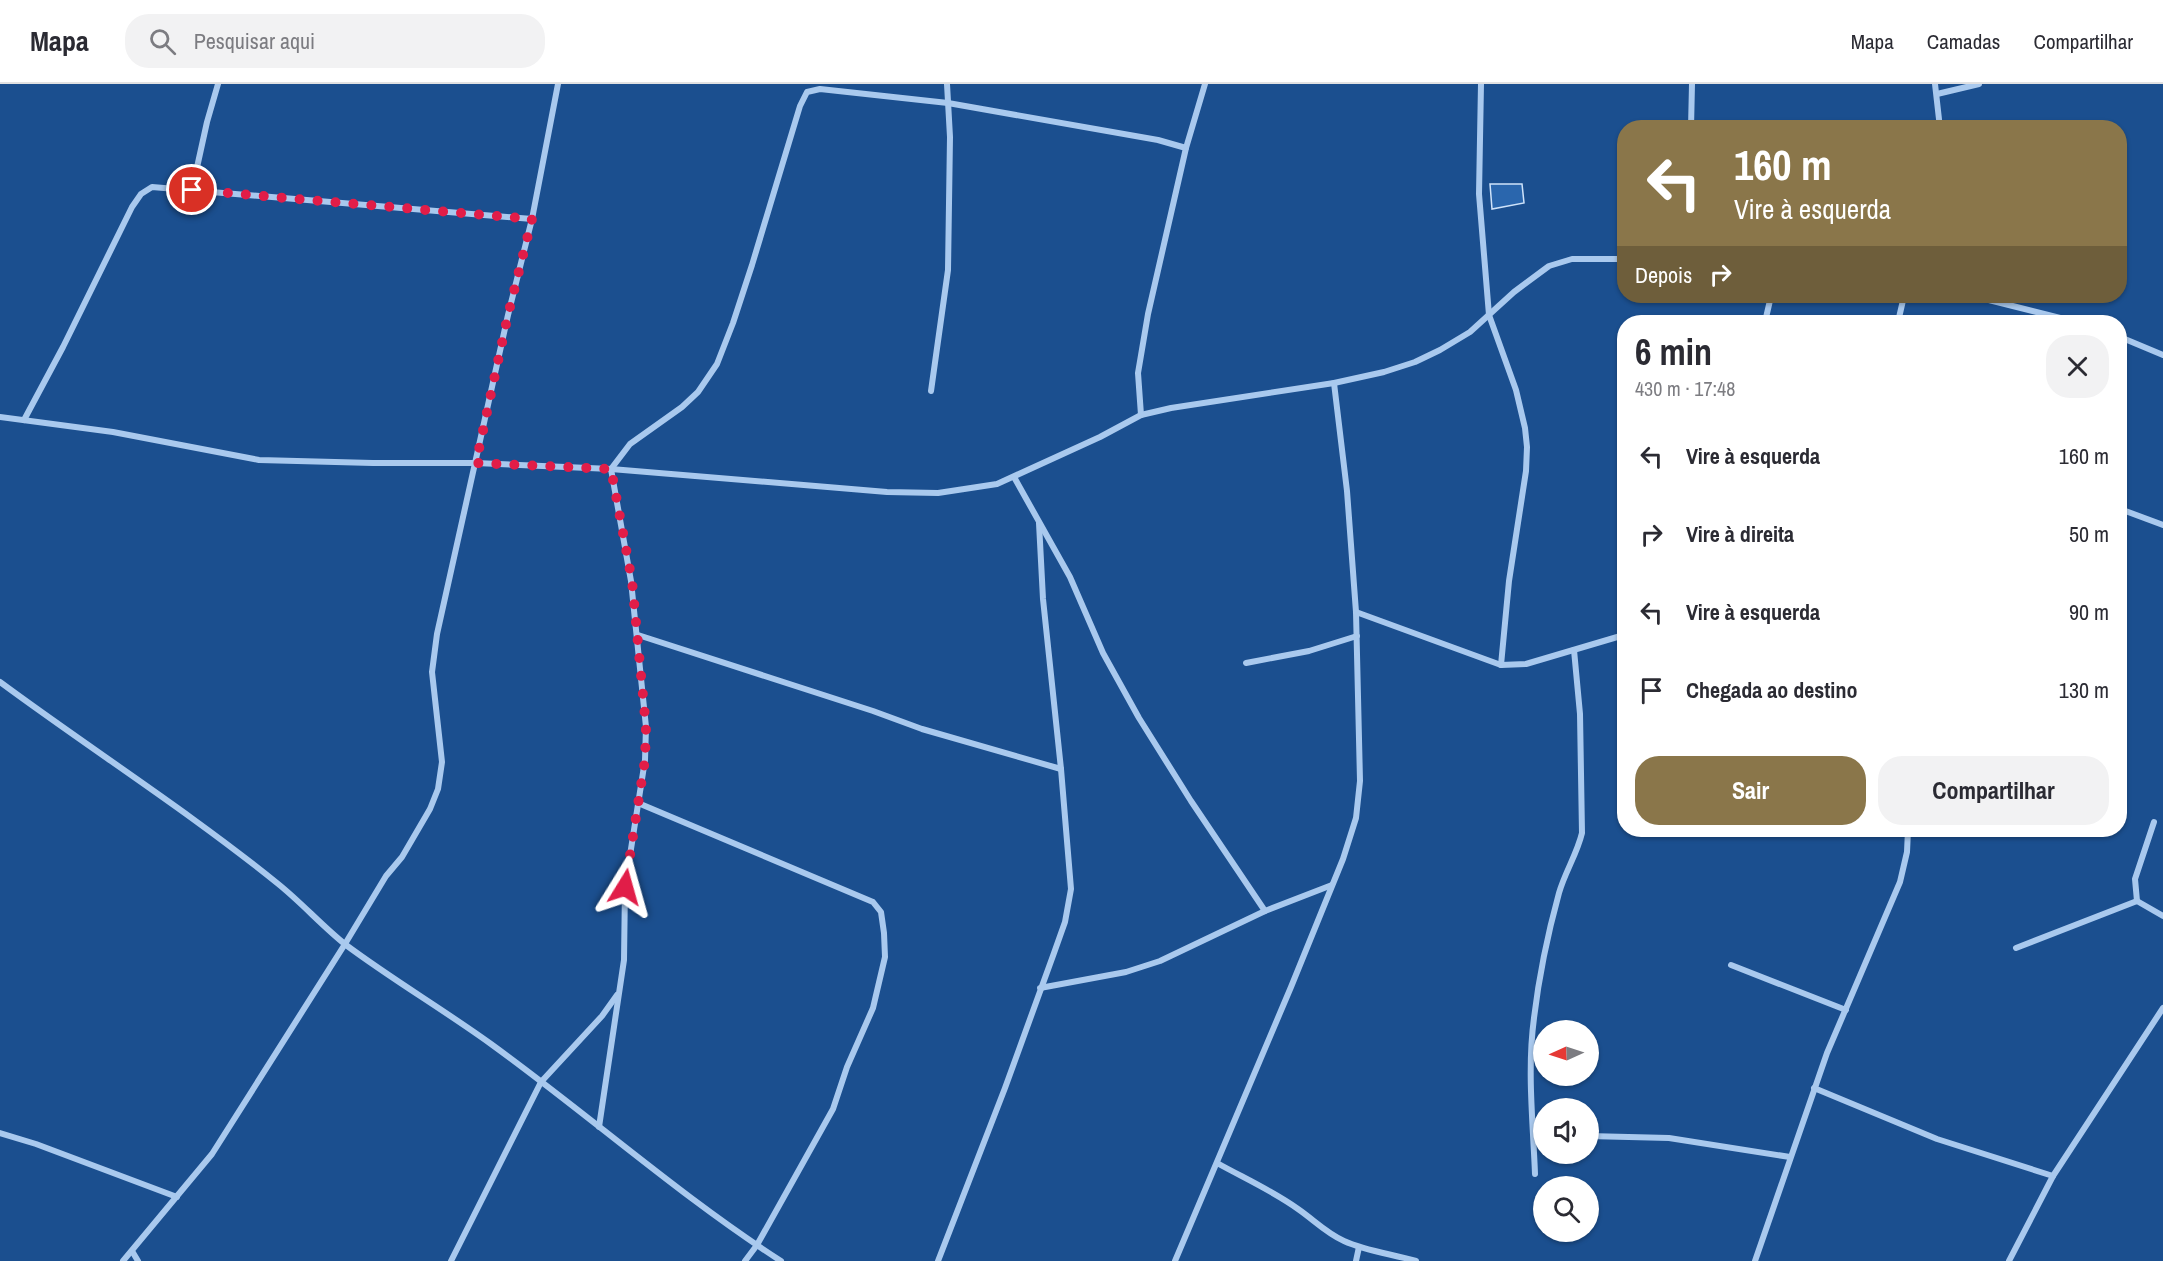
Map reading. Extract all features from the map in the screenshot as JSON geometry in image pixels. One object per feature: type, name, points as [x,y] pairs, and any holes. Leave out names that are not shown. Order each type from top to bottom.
[{"type":"street","points":[[192,190],[218,84]]},
{"type":"street","points":[[123,1261],[212,1154],[386,876],[416,835],[438,789],[442,762],[432,672],[437,634],[508,315],[532,219],[558,84]]},
{"type":"street","points":[[931,391],[948,270],[950,137],[947,84]]},
{"type":"street","points":[[1141,415],[1138,373],[1148,314],[1186,148],[1205,84]]},
{"type":"street","points":[[1481,84],[1479,194],[1489,315],[1516,390],[1527,447],[1526,471],[1509,581],[1501,665]]},
{"type":"street","points":[[1691,120],[1692,84]]},
{"type":"street","points":[[1935,84],[1939,120]]},
{"type":"street","points":[[1937,94],[1979,84]]},
{"type":"street","points":[[599,1127],[624,960],[625,887],[645,760],[646,727],[632,581],[611,469],[630,444],[698,393],[717,364],[734,323],[800,106],[807,92],[820,89],[948,103],[1158,140],[1186,148]]},
{"type":"street","points":[[24,420],[141,194],[152,187],[532,219]]},
{"type":"street","points":[[0,417],[113,432],[259,460],[476,463],[611,469],[938,493],[997,484],[1100,437],[1141,415],[1171,408],[1334,383],[1384,372],[1415,362],[1470,332],[1514,292],[1550,266],[1572,259],[1617,259]]},
{"type":"street","points":[[2001,303],[2048,315]]},
{"type":"street","points":[[2127,340],[2163,355]]},
{"type":"street","points":[[1175,1261],[1332,885],[1353,829],[1360,781],[1356,612],[1347,491],[1334,383]]},
{"type":"street","points":[[1014,477],[1070,577],[1103,653],[1139,718],[1191,801],[1265,911]]},
{"type":"street","points":[[2127,511],[2163,525]]},
{"type":"street","points":[[938,1261],[1005,1088],[1065,922],[1071,890],[1043,599],[1039,523]]},
{"type":"street","points":[[1356,612],[1501,665],[1526,664],[1617,636]]},
{"type":"street","points":[[638,635],[922,729],[1061,769]]},
{"type":"street","points":[[1246,663],[1309,651],[1357,636]]},
{"type":"street","points":[[1533,1136],[1531,1090],[1533,1019],[1559,893],[1568,866],[1579,846],[1582,833],[1580,714],[1574,651]]},
{"type":"street","points":[[0,682],[152,789],[278,884],[345,944],[491,1044],[781,1261]]},
{"type":"street","points":[[638,803],[873,902],[881,912],[885,933],[885,957],[873,1008],[847,1067],[833,1110],[757,1245],[745,1261]]},
{"type":"street","points":[[2137,901],[2134,879],[2154,822]]},
{"type":"street","points":[[1755,1261],[1815,1088],[1900,882],[1907,852],[1908,837]]},
{"type":"street","points":[[1040,988],[1126,972],[1160,961],[1265,911],[1332,885]]},
{"type":"street","points":[[2137,901],[2163,916]]},
{"type":"street","points":[[2016,948],[2137,901]]},
{"type":"street","points":[[1731,965],[1846,1010]]},
{"type":"street","points":[[450,1261],[541,1082],[602,1016],[619,993]]},
{"type":"street","points":[[2009,1261],[2053,1176],[2163,1008]]},
{"type":"street","points":[[1815,1088],[1937,1139],[2053,1176]]},
{"type":"street","points":[[0,1133],[36,1144],[177,1197]]},
{"type":"street","points":[[1599,1136],[1669,1138],[1790,1157]]},
{"type":"street","points":[[1217,1163],[1299,1209],[1323,1229],[1359,1247],[1416,1261]]},
{"type":"street","points":[[1534,1164],[1535,1174]]},
{"type":"street","points":[[1356,1261],[1359,1247]]},
{"type":"street","points":[[132,1251],[138,1261]]},
{"type":"building","points":[[1490,184],[1522,184],[1524,203],[1492,209]]},
{"type":"route","points":[[192,190],[532,219],[508,315],[476,463],[611,469],[632,581],[646,727],[645,760],[625,887]]}]
